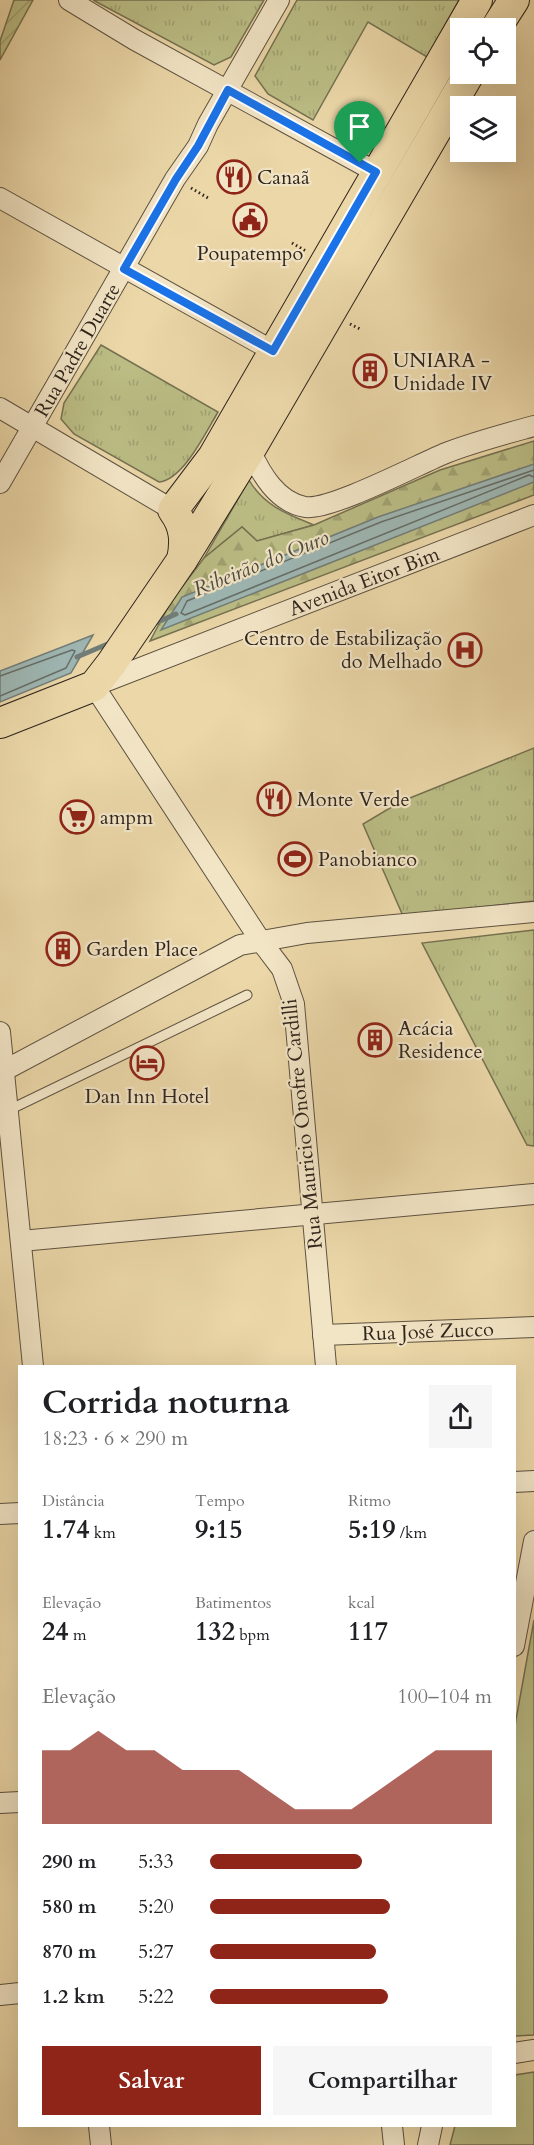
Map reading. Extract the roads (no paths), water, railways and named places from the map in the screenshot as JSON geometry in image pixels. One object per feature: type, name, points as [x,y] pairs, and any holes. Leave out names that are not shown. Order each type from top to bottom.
[{"type":"main road","points":[[182,560],[184,536],[180,520],[173,510],[213,457],[477,0]]},
{"type":"main road","points":[[502,18],[514,0]]},
{"type":"main road","points":[[0,723],[102,675],[182,560],[250,450],[463,84]]},
{"type":"street","points":[[69,0],[135,40],[376,172]]},
{"type":"street","name":"Rua Padre Duarte","points":[[0,483],[176,179],[198,146],[279,0]]},
{"type":"street","points":[[0,198],[273,351]]},
{"type":"street","points":[[0,408],[173,510]]},
{"type":"street","points":[[250,450],[260,472],[278,494],[306,507],[337,501],[447,452],[534,426]]},
{"type":"street","name":"Avenida Eitor Bim","points":[[102,675],[534,515]]},
{"type":"street","name":"Rua Mauricio Onofre Cardilli","points":[[102,675],[260,940],[282,969],[294,1004],[310,1215],[326,1365]]},
{"type":"street","points":[[5,1070],[240,945],[307,933],[534,912]]},
{"type":"street","points":[[0,1032],[33,1365]]},
{"type":"street","points":[[21,1241],[534,1194]]},
{"type":"street","name":"Rua José Zucco","points":[[323,1335],[534,1327]]},
{"type":"street","points":[[516,1482],[534,1481]]},
{"type":"street","points":[[0,1514],[18,1513]]},
{"type":"street","points":[[516,1636],[534,1541]]},
{"type":"street","points":[[0,1803],[18,1802]]},
{"type":"street","points":[[0,1995],[18,1993]]},
{"type":"street","points":[[516,2053],[534,2050]]},
{"type":"street","points":[[99,2127],[101,2145]]},
{"type":"street","points":[[392,2127],[394,2145]]},
{"type":"street","points":[[428,2145],[432,2127]]},
{"type":"lane","points":[[9,1110],[247,995]]},
{"type":"water","points":[[534,464],[534,482],[161,630],[182,597],[378,517]]},
{"type":"water","points":[[93,635],[71,673],[0,702],[0,671]]},
{"type":"waterway","name":"Ribeirão do Ouro","points":[[151,625],[176,614]]},
{"type":"waterway","name":"Ribeirão do Ouro","points":[[77,657],[110,643]]},
{"type":"place","name":"Canaã","points":[[234,177]]},
{"type":"place","name":"Poupatempo","points":[[250,220]]},
{"type":"place","name":"UNIARA - Unidade IV","points":[[370,371]]},
{"type":"place","name":"Centro de Estabilização do Melhado","points":[[465,650]]},
{"type":"place","name":"Monte Verde","points":[[274,799]]},
{"type":"place","name":"ampm","points":[[77,817]]},
{"type":"place","name":"Panobianco","points":[[295,859]]},
{"type":"place","name":"Garden Place","points":[[63,949]]},
{"type":"place","name":"Acácia Residence","points":[[375,1040]]},
{"type":"place","name":"Dan Inn Hotel","points":[[147,1063]]}]
